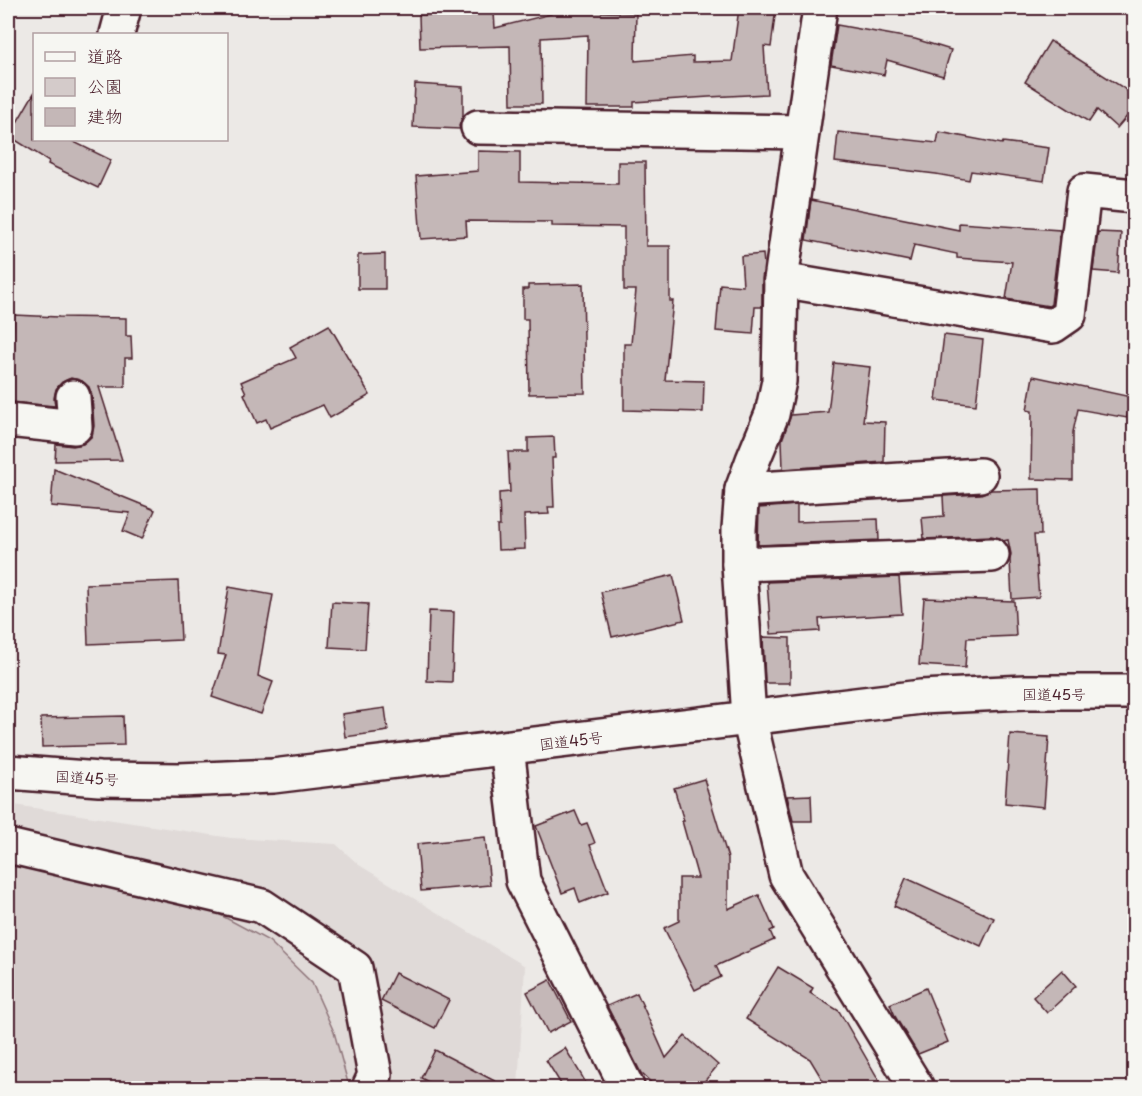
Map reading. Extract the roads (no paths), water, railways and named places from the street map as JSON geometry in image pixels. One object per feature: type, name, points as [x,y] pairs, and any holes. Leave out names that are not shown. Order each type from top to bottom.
[{"type":"main road","points":[[117,33],[124,8]]},
{"type":"main road","points":[[820,8],[782,280],[779,381],[772,414],[742,490],[739,564],[749,718],[786,875],[917,1089]]},
{"type":"main road","points":[[478,128],[802,132]]},
{"type":"main road","points":[[782,280],[1053,326],[1069,315],[1084,190],[1134,196]]},
{"type":"main road","points":[[8,420],[75,427],[73,397]]},
{"type":"main road","points":[[742,490],[980,475]]},
{"type":"main road","points":[[739,564],[992,555]]},
{"type":"main road","name":"国道45号","points":[[8,772],[99,779],[179,780],[262,777],[921,697],[1026,692],[1134,692]]},
{"type":"main road","points":[[507,748],[523,881],[627,1087]]},
{"type":"main road","points":[[8,846],[261,906],[355,968],[375,1075],[369,1089]]}]
